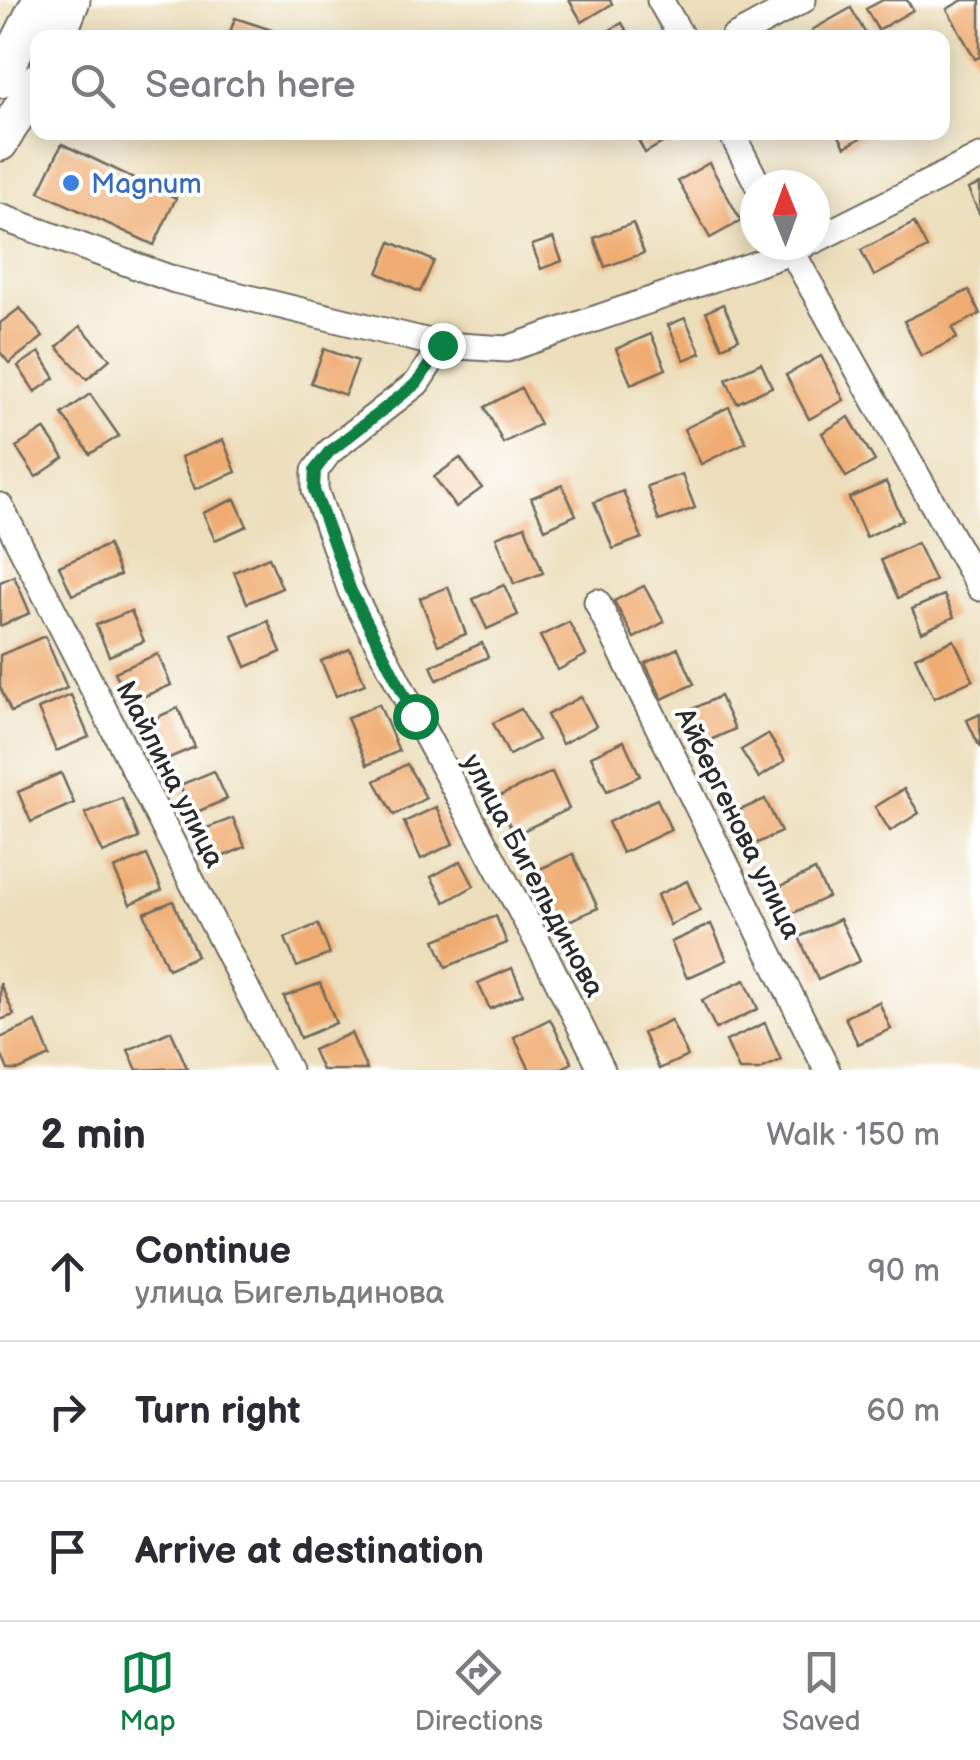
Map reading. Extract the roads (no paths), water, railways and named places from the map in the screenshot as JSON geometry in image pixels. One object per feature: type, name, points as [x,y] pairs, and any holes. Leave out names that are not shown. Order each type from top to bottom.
[{"type":"highway","points":[[0,80],[40,0]]},
{"type":"highway","points":[[60,30],[72,0]]},
{"type":"highway","points":[[0,143],[30,93]]},
{"type":"street","points":[[660,0],[677,30]]},
{"type":"street","points":[[748,30],[803,0]]},
{"type":"street","points":[[735,140],[750,170]]},
{"type":"street","points":[[830,232],[980,157]]},
{"type":"street","points":[[0,217],[176,280],[442,345],[507,349],[757,260]]},
{"type":"street","points":[[801,260],[980,588]]},
{"type":"street","name":"улица Бигельдинова","points":[[442,345],[417,383],[329,452],[315,470],[314,490],[351,591],[602,1070]]},
{"type":"street","name":"Майлина улица","points":[[0,506],[288,1070]]},
{"type":"street","name":"Айбергенова улица","points":[[596,602],[827,1070]]},
{"type":"place","name":"Magnum","points":[[71,183]]}]
